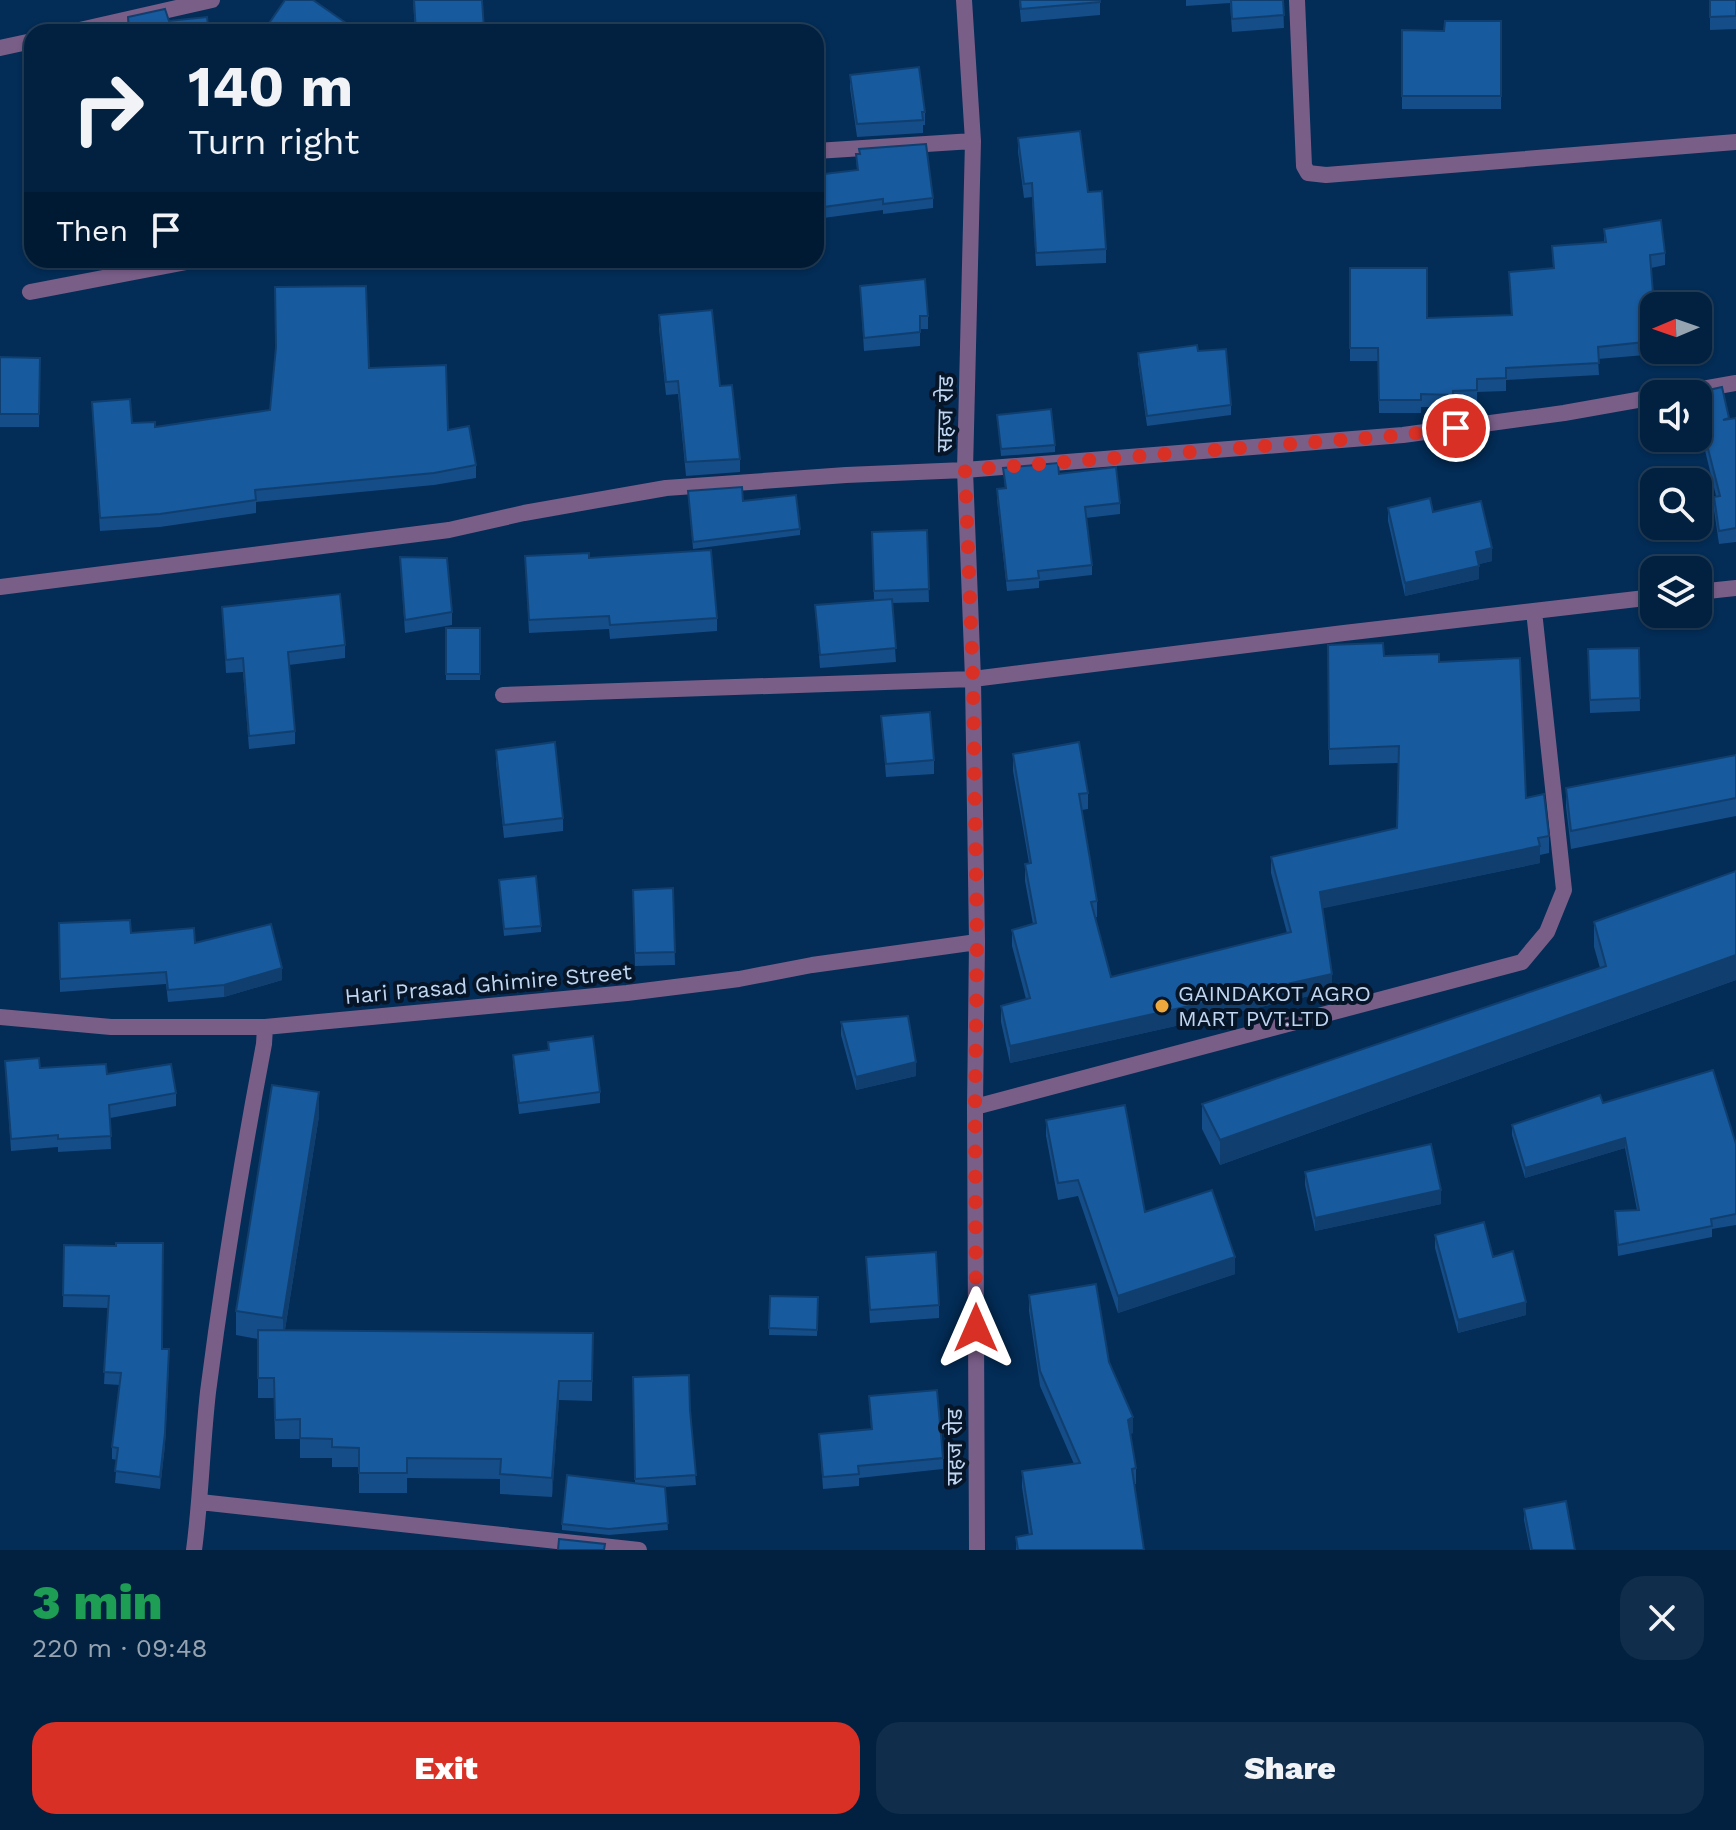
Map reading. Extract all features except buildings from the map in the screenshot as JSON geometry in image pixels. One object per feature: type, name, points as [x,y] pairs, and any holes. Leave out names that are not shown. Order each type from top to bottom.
[{"type":"street","points":[[106,24],[212,0]]},
{"type":"street","name":"सहज रोड","points":[[964,0],[973,141],[965,470],[973,679],[977,942],[977,1550]]},
{"type":"street","points":[[1297,0],[1304,166],[1308,173],[1326,175],[1736,142]]},
{"type":"street","points":[[0,48],[24,43]]},
{"type":"street","points":[[824,150],[973,141]]},
{"type":"street","points":[[30,292],[155,268]]},
{"type":"street","points":[[1712,387],[1736,383]]},
{"type":"street","points":[[0,587],[449,530],[524,513],[666,488],[965,470],[1403,435],[1640,399]]},
{"type":"street","points":[[1712,591],[1736,588]]},
{"type":"street","points":[[503,695],[973,679],[1640,599]]},
{"type":"street","points":[[975,1107],[1522,962],[1547,932],[1564,890],[1534,611]]},
{"type":"street","name":"Hari Prasad Ghimire Street","points":[[0,1017],[111,1027],[265,1027],[627,993],[977,942]]},
{"type":"street","points":[[194,1550],[220,1301],[265,1027]]},
{"type":"street","points":[[200,1502],[639,1550]]},
{"type":"place","name":"GAINDAKOT AGRO MART PVT.LTD","points":[[1162,1006]]},
{"type":"route","points":[[976,1328],[977,942],[973,679],[965,470],[1403,435],[1456,428]]}]
